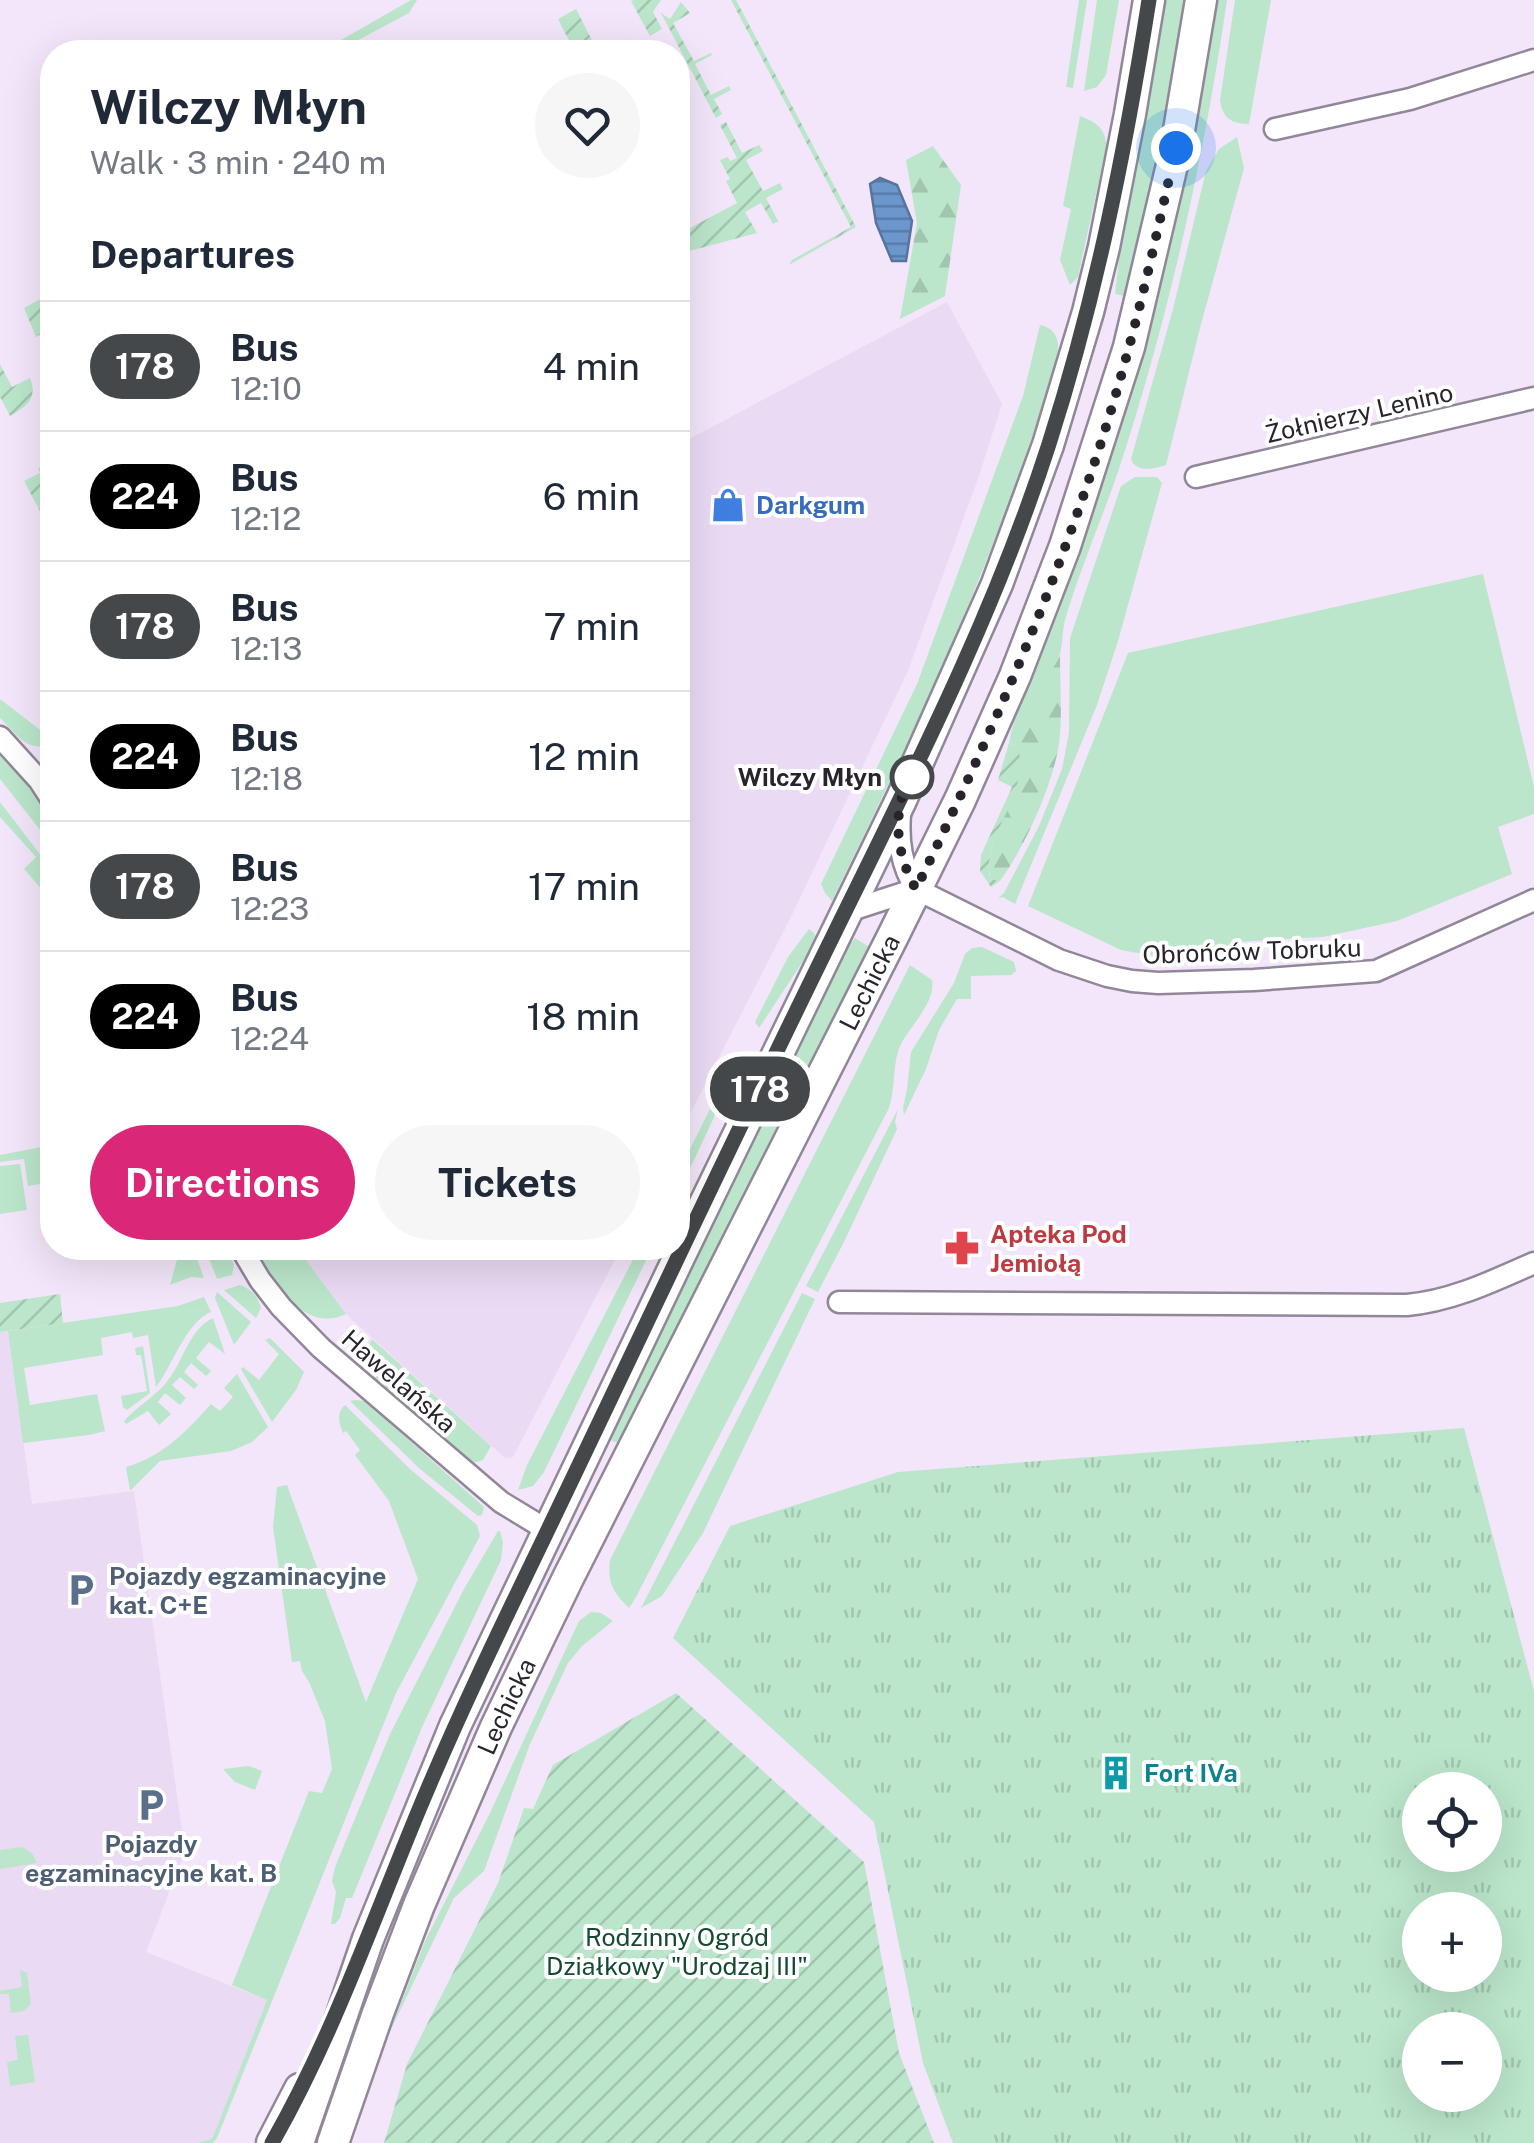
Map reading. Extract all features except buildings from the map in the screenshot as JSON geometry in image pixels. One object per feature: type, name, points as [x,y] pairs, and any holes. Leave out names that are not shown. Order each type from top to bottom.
[{"type":"main road","name":"Lechicka","points":[[690,1233],[901,800],[997,584],[1053,431],[1080,342],[1104,247],[1148,0]]},
{"type":"main road","name":"Lechicka","points":[[333,2143],[419,1905],[496,1727],[960,800],[1015,676],[1065,546],[1129,347],[1179,130],[1201,0]]},
{"type":"main road","name":"Lechicka","points":[[298,2143],[355,1974],[454,1726],[677,1260]]},
{"type":"main road","points":[[272,2143],[355,1974]]},
{"type":"street","points":[[1275,129],[1533,66]]},
{"type":"street","name":"Żołnierzy Lenino","points":[[1196,477],[1534,398]]},
{"type":"street","points":[[0,738],[40,782]]},
{"type":"street","points":[[845,912],[916,889],[906,874],[900,848],[901,800]]},
{"type":"street","name":"Obrońców Tobruku","points":[[916,889],[1080,969],[1132,982],[1158,983],[1376,971],[1534,900]]},
{"type":"street","name":"Hawelańska","points":[[248,1260],[281,1307],[321,1348],[500,1502],[547,1530]]},
{"type":"street","points":[[839,1302],[1407,1305],[1468,1292],[1534,1264]]},
{"type":"shaded area","points":[[947,302],[1002,404],[907,673],[790,919],[690,1114],[690,439]]},
{"type":"shaded area","points":[[306,1260],[615,1260],[513,1457],[505,1458],[346,1314]]},
{"type":"shaded area","points":[[8,1331],[32,1504],[134,1491],[185,1852],[146,1952],[267,2000],[212,2139],[197,2143],[0,2143],[0,1332]]},
{"type":"green space","points":[[417,0],[409,13],[358,40],[341,40]]},
{"type":"green space","points":[[661,0],[653,12],[662,29],[650,36],[631,1]]},
{"type":"green space","points":[[731,0],[736,0],[856,227],[789,265],[851,227]]},
{"type":"green space","points":[[1079,0],[1087,0],[1073,88],[1066,87]]},
{"type":"green space","points":[[1097,0],[1119,0],[1106,75],[1097,87],[1084,91]]},
{"type":"green space","points":[[1163,0],[1184,0],[1159,149],[1125,296],[1115,294],[1119,258]]},
{"type":"green space","points":[[1216,0],[1227,0],[1218,60],[1169,295],[1119,469],[1065,620],[1059,657],[1030,711],[1020,748],[1009,743],[1015,719],[1097,501],[1152,316],[1195,127]]},
{"type":"green space","points":[[1235,0],[1271,0],[1249,124],[1229,119],[1220,100]]},
{"type":"green space","points":[[681,2],[690,13],[673,23],[682,40],[675,40],[661,13],[670,19]]},
{"type":"green space","points":[[576,9],[592,40],[569,40],[558,19]]},
{"type":"green space","points":[[711,53],[695,64],[711,95],[729,86],[731,90],[714,99],[722,114],[716,118],[690,68],[690,54],[694,61]]},
{"type":"green space","points":[[1080,116],[1101,129],[1109,154],[1105,153],[1078,277],[1070,285],[1060,260],[1071,209],[1063,206]]},
{"type":"green space","points":[[726,122],[742,153],[759,145],[763,151],[746,160],[763,191],[780,183],[783,189],[766,198],[778,221],[773,224],[761,203],[745,212],[757,233],[690,251],[690,228],[737,203],[720,160],[737,158],[720,125]]},
{"type":"green space","points":[[1237,137],[1244,168],[1166,465],[1141,468],[1131,459],[1206,171],[1219,149]]},
{"type":"green space","points":[[933,146],[961,185],[945,296],[900,319],[917,223],[906,160]]},
{"type":"green space","points":[[40,299],[40,335],[36,337],[24,308]]},
{"type":"green space","points":[[1040,325],[1055,334],[1058,354],[1010,499],[939,674],[832,901],[821,884],[917,684],[1023,396]]},
{"type":"green space","points":[[0,364],[12,387],[30,378],[32,385],[29,401],[10,416],[0,397]]},
{"type":"green space","points":[[40,473],[40,511],[24,481]]},
{"type":"green space","points":[[1135,477],[1157,477],[1162,483],[1118,641],[1097,705],[1015,904],[998,898],[1039,826],[1062,769],[1069,733],[1070,638],[1121,486]]},
{"type":"green space","points":[[1483,574],[1534,787],[1534,814],[1498,827],[1512,874],[1397,921],[1323,937],[1236,942],[1225,961],[1175,960],[1121,950],[1028,906],[1128,653]]},
{"type":"green space","points":[[1060,656],[1060,735],[1053,771],[1020,850],[1000,881],[990,879],[993,843],[1017,781],[1023,726]]},
{"type":"green space","points":[[0,699],[40,730],[40,747],[17,736],[0,718]]},
{"type":"green space","points":[[1009,743],[1020,748],[1018,778],[992,846],[990,879],[1000,881],[991,887],[980,871],[981,855],[1012,787],[998,780]]},
{"type":"green space","points":[[0,753],[40,801],[40,830],[0,779]]},
{"type":"green space","points":[[0,802],[40,854],[40,888],[24,869],[36,857],[0,817]]},
{"type":"green space","points":[[809,929],[817,940],[759,1028],[755,1022],[788,957]]},
{"type":"green space","points":[[855,938],[869,947],[620,1440],[612,1441],[610,1437],[621,1412],[838,960]]},
{"type":"green space","points":[[982,947],[1014,962],[1016,971],[1011,975],[971,976],[971,999],[957,999],[939,1030],[904,1115],[911,1052],[954,983],[965,954]]},
{"type":"green space","points":[[910,965],[932,980],[932,988],[927,1005],[898,1051],[889,1108],[629,1608],[612,1587],[610,1560]]},
{"type":"green space","points":[[718,1093],[724,1096],[690,1168],[690,1149]]},
{"type":"green space","points":[[898,1109],[897,1129],[818,1292],[806,1286]]},
{"type":"green space","points":[[40,1147],[40,1184],[28,1186],[24,1159],[0,1162],[0,1155]]},
{"type":"green space","points":[[20,1164],[27,1210],[0,1214],[0,1166]]},
{"type":"green space","points":[[177,1260],[197,1260],[204,1278],[191,1277],[170,1285]]},
{"type":"green space","points":[[210,1260],[232,1260],[232,1275],[217,1279]]},
{"type":"green space","points":[[260,1260],[306,1260],[346,1314],[315,1317],[290,1300]]},
{"type":"green space","points":[[633,1260],[646,1260],[544,1472],[533,1486],[518,1490],[527,1465]]},
{"type":"green space","points":[[240,1285],[258,1300],[261,1308],[256,1318],[224,1290]]},
{"type":"green space","points":[[217,1292],[251,1322],[234,1345],[215,1298]]},
{"type":"green space","points":[[802,1293],[815,1299],[703,1533],[662,1596],[641,1608]]},
{"type":"green space","points":[[60,1294],[63,1323],[0,1332],[0,1303]]},
{"type":"green space","points":[[204,1297],[211,1312],[187,1334],[156,1387],[148,1335],[133,1338],[132,1332],[101,1338],[103,1355],[24,1368],[30,1405],[97,1394],[105,1431],[23,1443],[8,1331],[178,1306]]},
{"type":"green space","points":[[213,1318],[225,1354],[209,1342],[196,1358],[211,1371],[206,1376],[191,1363],[184,1372],[198,1385],[194,1389],[180,1377],[172,1385],[186,1398],[180,1405],[165,1393],[158,1402],[171,1414],[159,1425],[148,1411],[126,1424],[124,1421],[166,1383],[193,1336]]},
{"type":"green space","points":[[270,1338],[304,1372],[272,1422],[241,1369],[259,1380],[279,1354],[265,1340]]},
{"type":"green space","points":[[372,1339],[491,1446],[483,1460],[469,1462],[373,1376],[367,1358]]},
{"type":"green space","points":[[143,1346],[150,1393],[127,1410],[121,1396],[147,1391],[141,1355],[136,1355],[135,1348]]},
{"type":"green space","points":[[237,1374],[268,1427],[252,1442],[231,1451],[160,1461],[130,1491],[126,1467],[162,1450],[211,1404],[220,1411],[233,1397],[224,1388]]},
{"type":"green space","points":[[350,1401],[365,1401],[484,1507],[482,1515],[478,1516],[420,1469]]},
{"type":"green space","points":[[345,1405],[410,1469],[477,1525],[480,1536],[396,1693],[217,2138],[213,2143],[197,2143],[212,2139],[267,2000],[232,1985],[309,1791],[322,1793],[332,1769],[325,1721],[300,1661],[292,1662],[273,1527],[277,1487],[287,1485],[366,1702],[418,1579],[389,1501],[355,1455],[360,1450],[346,1431],[343,1433],[339,1415]]},
{"type":"green space","points":[[1464,1428],[1534,1691],[1534,2143],[953,2143],[923,2063],[874,1822],[673,1638],[730,1526],[898,1472]]},
{"type":"green space","points":[[498,1531],[503,1542],[501,1560],[423,1725],[352,1898],[346,1898],[340,1918],[331,1924],[335,1867],[390,1734]]},
{"type":"green space","points":[[591,1612],[613,1621],[568,1663],[530,1744],[484,1871],[454,1898],[386,2040],[426,1939],[489,1815],[579,1621]]},
{"type":"green space","name":"Rodzinny Ogród Działkowy \"Urodzaj III\"","points":[[676,1693],[864,1862],[899,2053],[934,2143],[384,2143],[407,2064],[498,1883],[524,1808],[533,1809],[553,1765]]},
{"type":"green space","points":[[249,1766],[262,1771],[255,1790],[235,1782],[223,1769]]},
{"type":"green space","points":[[22,1847],[32,1853],[37,1863],[0,1869],[0,1850]]},
{"type":"green space","points":[[20,1970],[27,1973],[31,2004],[24,2011],[11,2013],[9,1994],[0,1991],[22,1987]]},
{"type":"green space","points":[[28,2035],[35,2082],[10,2086],[7,2062],[18,2060],[15,2036]]},
{"type":"water","points":[[880,178],[897,185],[912,221],[906,261],[892,261],[876,223],[870,184]]},
{"type":"bus line","name":"178","points":[[690,1233],[901,800],[1026,511],[1075,357],[1104,247],[1149,0]]},
{"type":"bus line","name":"178","points":[[272,2143],[355,1974],[454,1726],[677,1260]]},
{"type":"place","name":"Darkgum","points":[[728,505]]},
{"type":"place","name":"Wilczy Młyn","points":[[912,777]]},
{"type":"place","name":"Apteka Pod Jemiołą","points":[[962,1248]]},
{"type":"place","name":"Pojazdy egzaminacyjne kat. C+E","points":[[81,1590]]},
{"type":"place","name":"Fort IVa","points":[[1116,1773]]},
{"type":"place","name":"Pojazdy egzaminacyjne kat. B","points":[[151,1805]]},
{"type":"route","points":[[912,777],[914,771],[901,800],[899,831],[906,874],[916,889],[1002,707],[1065,546],[1129,347],[1176,148]]}]
